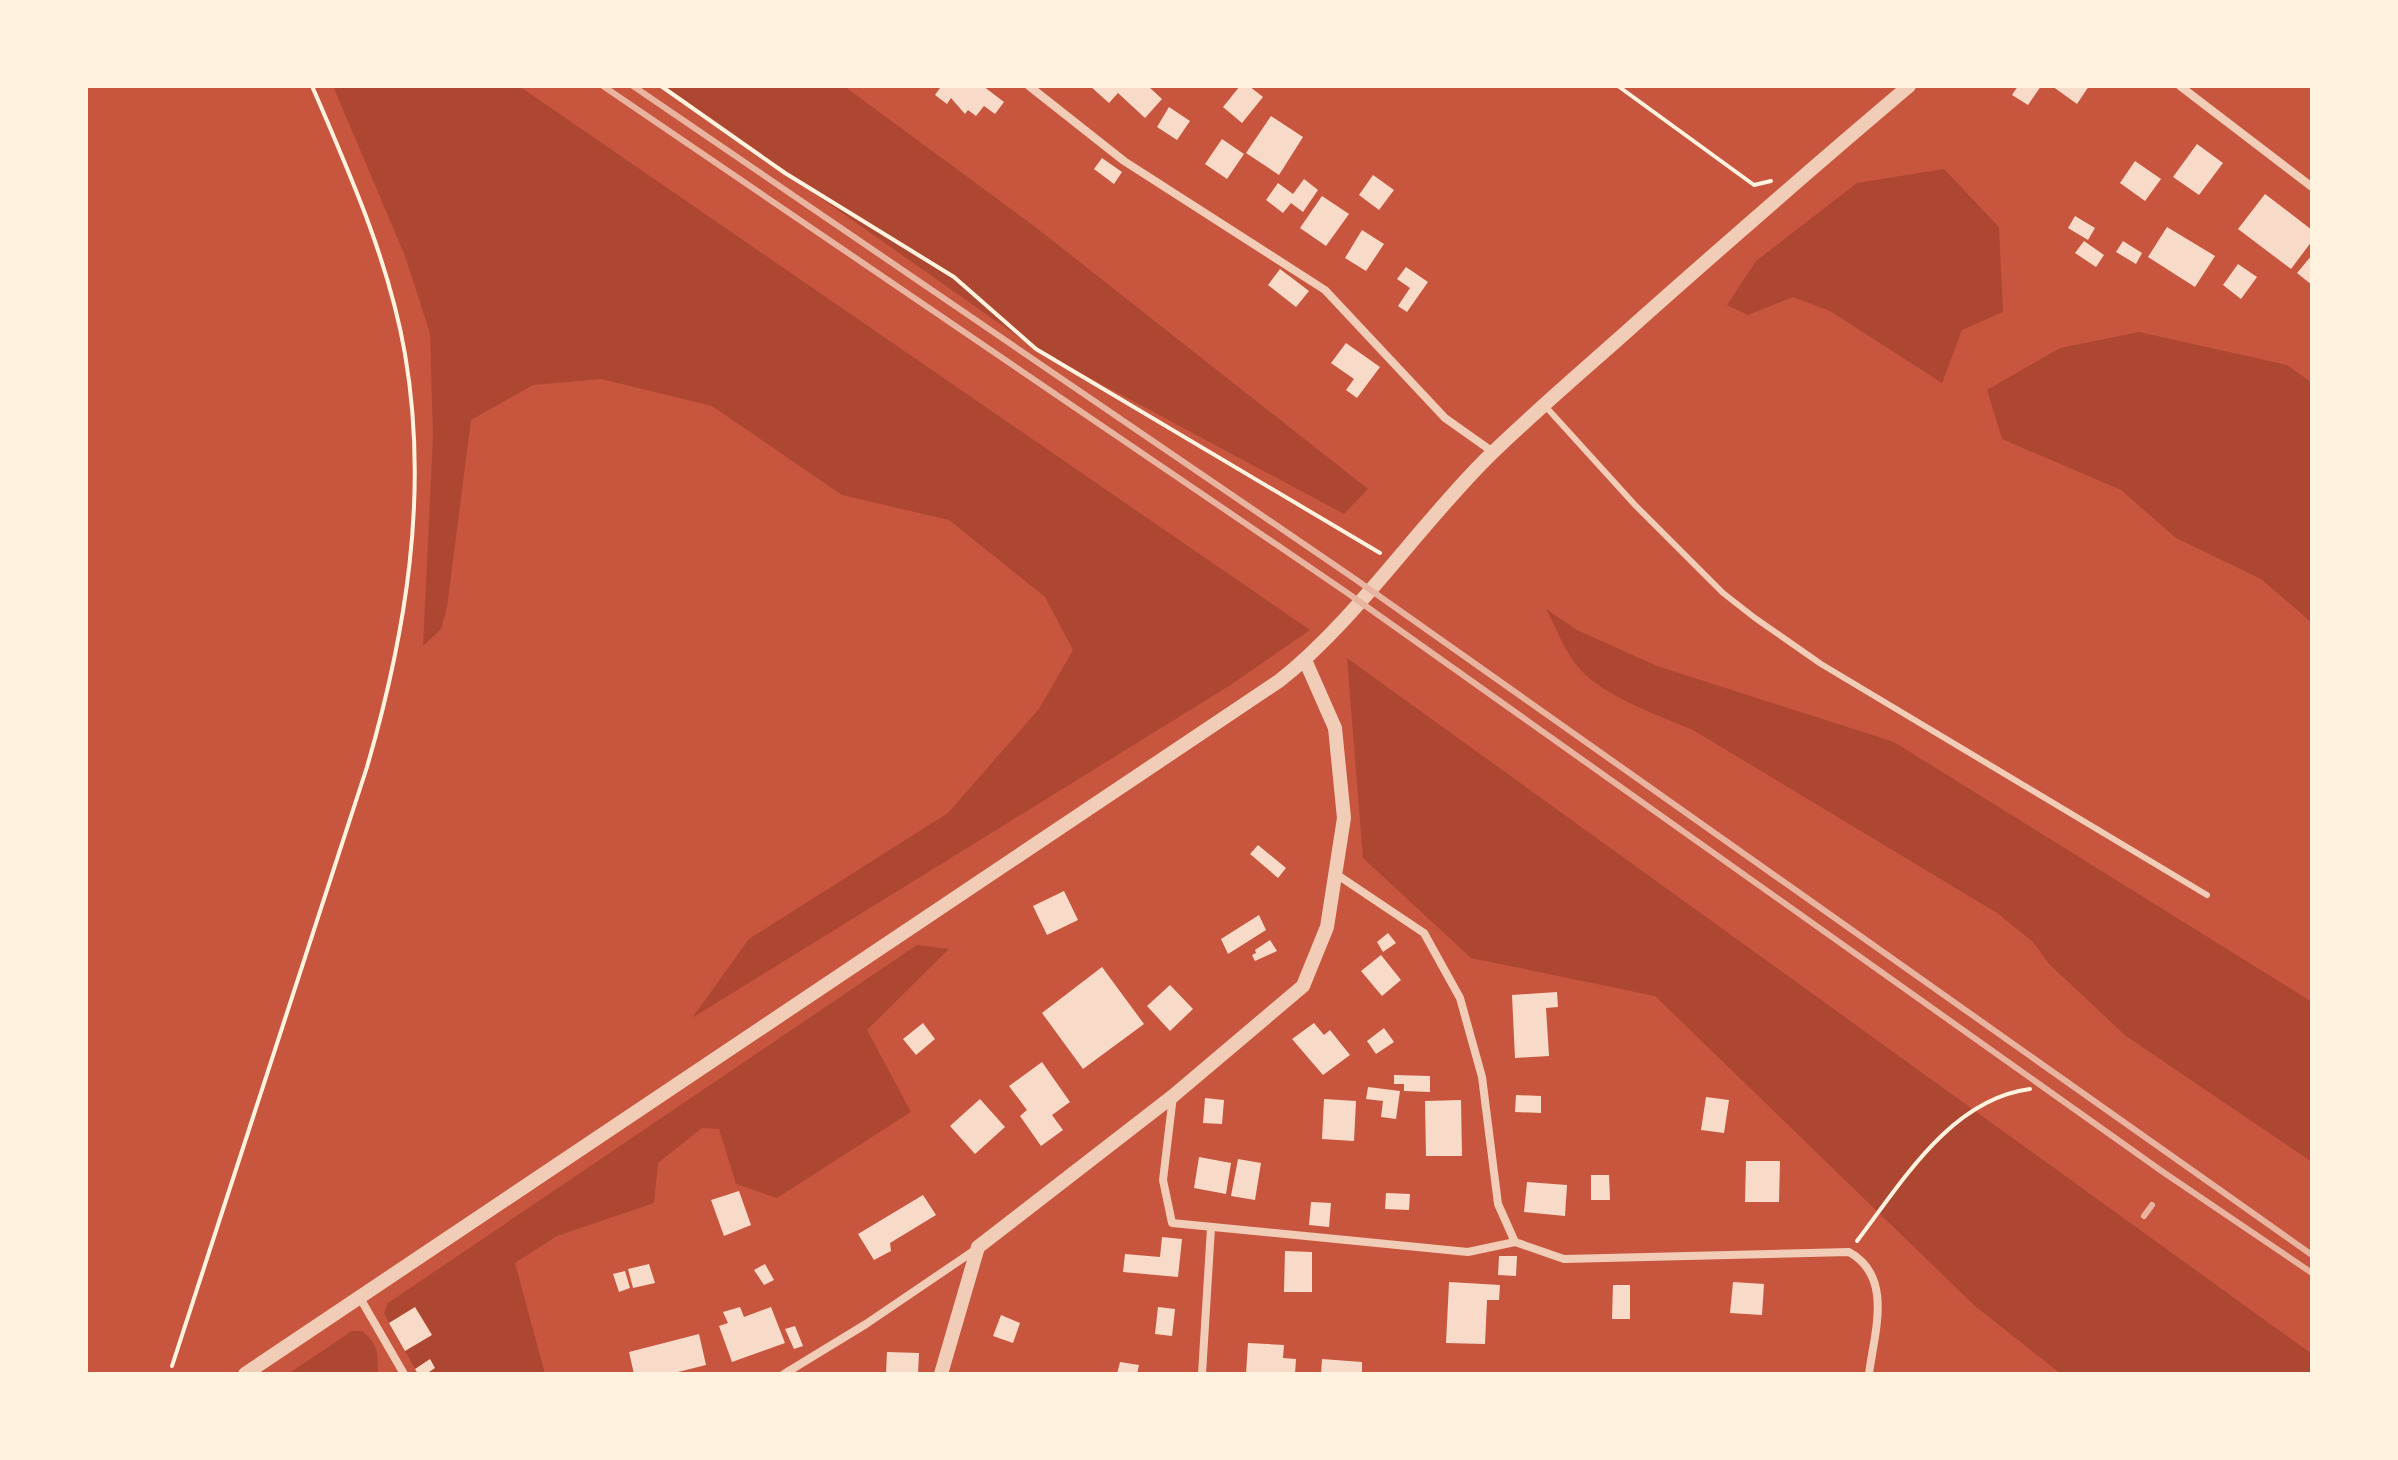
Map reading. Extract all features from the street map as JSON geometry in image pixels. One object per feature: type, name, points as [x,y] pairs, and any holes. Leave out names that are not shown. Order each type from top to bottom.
[{"type":"street","points":[[1029,86],[1124,161],[1325,290],[1445,418],[1493,452]]},
{"type":"street","points":[[245,1374],[1305,660],[1493,452],[1805,174],[1909,86]]},
{"type":"street","points":[[2180,86],[2312,187]]},
{"type":"street","points":[[784,1374],[866,1324],[978,1247],[1173,1096],[1303,986],[1327,927],[1344,818],[1335,728],[1305,660]]},
{"type":"street","points":[[1336,874],[1424,933],[1460,998],[1482,1077],[1498,1204],[1515,1242]]},
{"type":"street","points":[[1173,1096],[1163,1180],[1172,1223],[1468,1252],[1515,1242],[1564,1259],[1849,1252],[1866,1266],[1878,1287],[1869,1374]]},
{"type":"street","points":[[1202,1374],[1211,1228]]},
{"type":"street","points":[[941,1374],[978,1247]]},
{"type":"street","points":[[360,1298],[404,1374]]},
{"type":"lane","points":[[1544,405],[1654,525],[1723,593],[1755,618],[1821,664],[2207,895]]},
{"type":"path","points":[[172,1366],[367,767],[391,676],[410,579],[414,439],[405,353],[361,202],[312,86]]},
{"type":"path","points":[[661,86],[785,173],[954,277],[1036,349],[1392,561]]},
{"type":"path","points":[[1618,86],[1754,185],[1805,174]]},
{"type":"path","points":[[1849,1252],[1892,1195],[1957,1122],[2003,1093],[2030,1089]]},
{"type":"shaded area","points":[[333,86],[519,86],[1310,630],[1229,686],[692,1018],[749,939],[948,813],[1039,709],[1073,650],[1045,597],[949,520],[842,495],[712,406],[601,379],[533,385],[471,420],[447,607],[441,629],[423,646],[433,437],[430,333],[405,256]]},
{"type":"shaded area","points":[[661,86],[844,86],[1034,226],[1368,489],[1344,514],[1036,349]]},
{"type":"shaded area","points":[[1944,169],[1999,227],[2003,312],[1962,330],[1942,383],[1830,311],[1793,297],[1748,315],[1727,305],[1756,261],[1857,183]]},
{"type":"shaded area","points":[[2139,332],[2287,365],[2312,383],[2312,623],[2261,579],[2176,538],[2121,490],[2002,439],[1987,390],[2060,348]]},
{"type":"shaded area","points":[[1546,609],[1577,630],[1657,666],[1894,742],[2312,1002],[2312,1162],[2126,1036],[2049,964],[2033,942],[1997,913],[1693,730],[1602,688],[1574,662]]},
{"type":"shaded area","points":[[1347,658],[2312,1354],[2312,1374],[2061,1374],[1975,1306],[1655,996],[1471,958],[1363,858]]},
{"type":"shaded area","points":[[917,945],[949,949],[867,1030],[911,1112],[777,1198],[736,1184],[719,1129],[702,1128],[658,1163],[654,1203],[557,1236],[515,1263],[545,1374],[418,1374],[405,1351],[432,1334],[415,1308],[389,1323],[384,1313],[388,1303]]},
{"type":"shaded area","points":[[352,1331],[362,1331],[374,1344],[378,1371],[373,1374],[288,1374]]},
{"type":"building","points":[[937,86],[983,86],[1004,102],[995,114],[984,106],[976,116],[968,110],[965,114],[951,98],[947,104],[935,95],[940,88]]},
{"type":"building","points":[[1090,86],[1148,86],[1162,99],[1145,118],[1118,93],[1109,103]]},
{"type":"building","points":[[1240,86],[1249,86],[1263,97],[1242,123],[1223,107]]},
{"type":"building","points":[[2018,86],[2041,86],[2028,105],[2012,95]]},
{"type":"building","points":[[2052,86],[2089,86],[2077,104]]},
{"type":"building","points":[[1169,107],[1190,121],[1177,140],[1157,127]]},
{"type":"building","points":[[1271,116],[1303,137],[1279,175],[1246,153]]},
{"type":"building","points":[[1222,139],[1244,154],[1227,179],[1205,164]]},
{"type":"building","points":[[2197,144],[2223,163],[2199,195],[2173,177]]},
{"type":"building","points":[[1102,158],[1122,172],[1114,184],[1094,169]]},
{"type":"building","points":[[2135,161],[2161,179],[2145,201],[2120,183]]},
{"type":"building","points":[[1373,175],[1394,190],[1379,210],[1359,195]]},
{"type":"building","points":[[1304,179],[1318,190],[1303,212],[1291,203],[1283,213],[1266,200],[1278,183],[1293,194]]},
{"type":"building","points":[[2265,194],[2312,230],[2312,241],[2291,269],[2238,229]]},
{"type":"building","points":[[1322,196],[1349,214],[1326,246],[1300,228]]},
{"type":"building","points":[[2075,216],[2095,228],[2088,240],[2068,228]]},
{"type":"building","points":[[2167,227],[2215,256],[2195,287],[2148,257]]},
{"type":"building","points":[[1362,230],[1384,244],[1366,271],[1345,258]]},
{"type":"building","points":[[2084,241],[2104,255],[2096,267],[2075,253]]},
{"type":"building","points":[[2123,241],[2142,253],[2136,264],[2116,252]]},
{"type":"building","points":[[2312,255],[2312,285],[2297,273]]},
{"type":"building","points":[[2238,264],[2257,277],[2241,299],[2223,285]]},
{"type":"building","points":[[1406,267],[1428,282],[1407,312],[1398,306],[1410,288],[1397,279]]},
{"type":"building","points":[[1280,269],[1309,291],[1296,307],[1268,285]]},
{"type":"building","points":[[1346,343],[1380,367],[1357,398],[1346,390],[1354,379],[1331,363]]},
{"type":"building","points":[[1258,845],[1286,868],[1278,878],[1250,854]]},
{"type":"building","points":[[1064,891],[1078,920],[1047,935],[1033,906]]},
{"type":"building","points":[[1259,915],[1266,930],[1228,954],[1221,939]]},
{"type":"building","points":[[1388,933],[1396,943],[1383,952],[1377,942]]},
{"type":"building","points":[[1270,940],[1277,951],[1255,961],[1252,955],[1256,953],[1255,950]]},
{"type":"building","points":[[1381,955],[1401,980],[1382,996],[1361,971]]},
{"type":"building","points":[[1102,967],[1144,1024],[1083,1069],[1042,1013]]},
{"type":"building","points":[[1170,985],[1193,1009],[1170,1031],[1147,1006]]},
{"type":"building","points":[[1557,992],[1558,1007],[1546,1008],[1549,1056],[1515,1058],[1512,995]]},
{"type":"building","points":[[923,1023],[935,1039],[916,1055],[903,1039]]},
{"type":"building","points":[[1314,1023],[1324,1035],[1330,1030],[1350,1055],[1323,1075],[1292,1039]]},
{"type":"building","points":[[1384,1028],[1394,1042],[1376,1054],[1367,1041]]},
{"type":"building","points":[[1042,1062],[1070,1102],[1052,1115],[1063,1130],[1041,1146],[1020,1116],[1027,1110],[1009,1086]]},
{"type":"building","points":[[1394,1075],[1430,1076],[1430,1092],[1404,1091],[1404,1084],[1394,1084]]},
{"type":"building","points":[[1368,1087],[1400,1091],[1396,1119],[1381,1117],[1383,1101],[1366,1099]]},
{"type":"building","points":[[1516,1095],[1541,1096],[1541,1113],[1515,1112]]},
{"type":"building","points":[[1706,1097],[1729,1100],[1724,1133],[1701,1130]]},
{"type":"building","points":[[1205,1098],[1224,1100],[1222,1124],[1203,1123]]},
{"type":"building","points":[[980,1099],[1005,1127],[975,1154],[950,1126]]},
{"type":"building","points":[[1324,1099],[1356,1101],[1354,1141],[1322,1139]]},
{"type":"building","points":[[1461,1100],[1462,1156],[1426,1156],[1425,1101]]},
{"type":"building","points":[[1199,1157],[1231,1163],[1226,1194],[1194,1188]]},
{"type":"building","points":[[1238,1159],[1261,1163],[1255,1200],[1231,1196]]},
{"type":"building","points":[[1746,1161],[1780,1161],[1779,1202],[1745,1202]]},
{"type":"building","points":[[1591,1175],[1609,1175],[1610,1200],[1591,1200]]},
{"type":"building","points":[[1527,1182],[1567,1185],[1565,1216],[1524,1212]]},
{"type":"building","points":[[739,1191],[751,1225],[724,1236],[711,1200]]},
{"type":"building","points":[[1386,1193],[1410,1194],[1409,1210],[1385,1209]]},
{"type":"building","points":[[923,1195],[936,1215],[890,1243],[891,1251],[874,1260],[858,1234]]},
{"type":"building","points":[[1311,1202],[1331,1203],[1329,1227],[1309,1225]]},
{"type":"building","points":[[1162,1237],[1182,1239],[1178,1277],[1123,1272],[1125,1254],[1160,1257]]},
{"type":"building","points":[[1285,1251],[1312,1252],[1312,1292],[1284,1292]]},
{"type":"building","points":[[1499,1256],[1517,1256],[1516,1276],[1498,1275]]},
{"type":"building","points":[[649,1264],[655,1283],[633,1288],[628,1269]]},
{"type":"building","points":[[765,1264],[774,1280],[764,1285],[754,1270]]},
{"type":"building","points":[[625,1271],[630,1288],[619,1292],[613,1274]]},
{"type":"building","points":[[1449,1282],[1500,1285],[1499,1300],[1487,1300],[1485,1344],[1446,1343]]},
{"type":"building","points":[[1733,1282],[1764,1284],[1762,1315],[1730,1313]]},
{"type":"building","points":[[1613,1285],[1630,1285],[1630,1319],[1612,1319]]},
{"type":"building","points":[[415,1307],[432,1335],[405,1351],[389,1323]]},
{"type":"building","points":[[740,1307],[744,1317],[771,1307],[785,1343],[732,1362],[719,1326],[728,1323],[723,1312]]},
{"type":"building","points":[[1158,1307],[1175,1309],[1172,1336],[1155,1334]]},
{"type":"building","points":[[1001,1315],[1020,1323],[1013,1343],[993,1336]]},
{"type":"building","points":[[795,1326],[803,1346],[794,1349],[785,1329]]},
{"type":"building","points":[[699,1334],[706,1365],[670,1374],[634,1374],[629,1352]]},
{"type":"building","points":[[1248,1343],[1284,1345],[1283,1358],[1296,1359],[1295,1374],[1246,1374]]},
{"type":"building","points":[[887,1352],[919,1353],[918,1374],[886,1374]]},
{"type":"building","points":[[430,1359],[435,1368],[426,1374],[418,1374],[415,1369]]},
{"type":"building","points":[[1322,1359],[1362,1362],[1362,1374],[1321,1374]]},
{"type":"building","points":[[1120,1362],[1139,1365],[1137,1374],[1117,1374]]},
{"type":"railway","points":[[603,86],[1346,592],[2163,1172],[2312,1273]]},
{"type":"railway","points":[[633,86],[1355,579],[2312,1255]]},
{"type":"railway","points":[[2144,1216],[2152,1205]]}]
